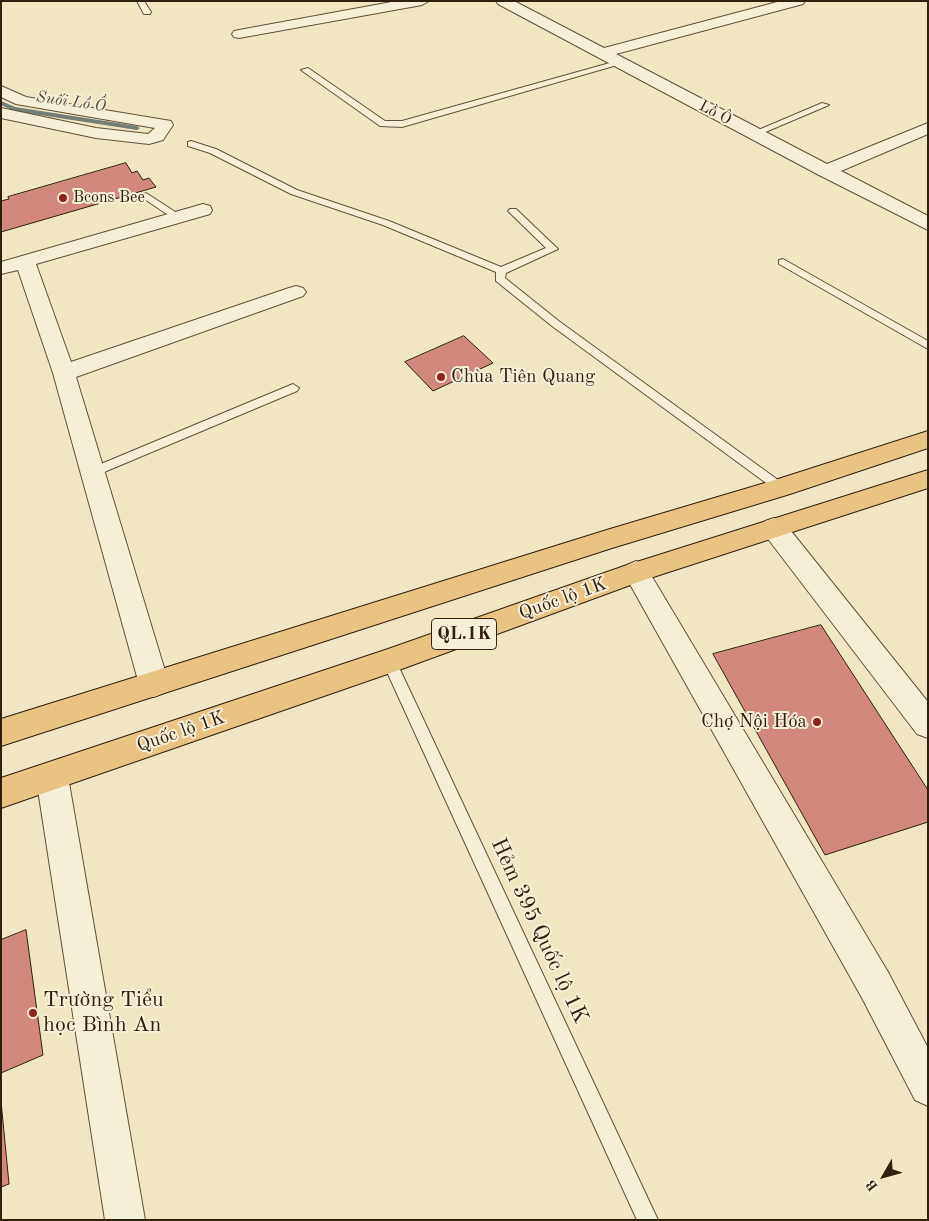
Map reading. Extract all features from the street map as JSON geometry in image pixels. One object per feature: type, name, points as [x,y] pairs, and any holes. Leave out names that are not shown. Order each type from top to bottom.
[{"type":"main road","name":"QL.1K","points":[[1,733],[610,539],[781,488],[928,439]]},
{"type":"main road","name":"Quốc lộ 1K","points":[[1,793],[389,661],[636,572],[928,478]]},
{"type":"street","points":[[239,34],[422,1]]},
{"type":"street","name":"Lồ Ô","points":[[502,1],[928,224]]},
{"type":"street","points":[[602,53],[798,1]]},
{"type":"street","points":[[1,91],[22,101],[165,125],[162,132],[149,140],[96,133],[1,113]]},
{"type":"street","points":[[825,171],[928,128]]},
{"type":"street","points":[[1,268],[203,210]]},
{"type":"street","points":[[25,262],[64,373],[154,684]]},
{"type":"street","points":[[64,373],[296,292]]},
{"type":"street","points":[[774,528],[928,725]]},
{"type":"street","points":[[636,572],[875,985],[928,1087]]},
{"type":"street","points":[[52,777],[125,1220]]},
{"type":"lane","points":[[140,1],[147,12]]},
{"type":"lane","points":[[306,70],[384,124],[402,124],[620,63]]},
{"type":"lane","points":[[753,134],[825,105]]},
{"type":"lane","points":[[191,144],[213,152],[294,192],[386,222],[501,271],[552,249],[513,211]]},
{"type":"lane","points":[[146,196],[177,217]]},
{"type":"lane","points":[[783,262],[928,346]]},
{"type":"lane","points":[[501,271],[500,278],[556,324],[781,488]]},
{"type":"lane","points":[[93,472],[293,388]]},
{"type":"lane","name":"Hẻm 395 Quốc lộ 1K","points":[[389,661],[648,1220]]},
{"type":"building","name":"Bcons Bee","points":[[126,163],[132,173],[137,171],[143,180],[149,178],[156,187],[1,232],[1,201],[9,199],[8,197]]},
{"type":"building","name":"Chùa Tiên Quang","points":[[464,336],[493,363],[433,391],[405,362]]},
{"type":"building","name":"Chợ Nội Hóa","points":[[821,625],[928,790],[928,822],[825,855],[713,654]]},
{"type":"building","points":[[26,930],[43,1055],[1,1073],[1,940]]},
{"type":"building","points":[[1,1101],[9,1184],[1,1187]]},
{"type":"waterway","name":"Suối Lồ Ồ","points":[[1,103],[14,109],[137,128]]},
{"type":"place","name":"Bcons Bee","points":[[63,198]]},
{"type":"place","name":"Chùa Tiên Quang","points":[[441,377]]},
{"type":"place","name":"Chợ Nội Hóa","points":[[817,722]]},
{"type":"place","name":"Trường Tiểu học Bình An","points":[[33,1013]]}]
